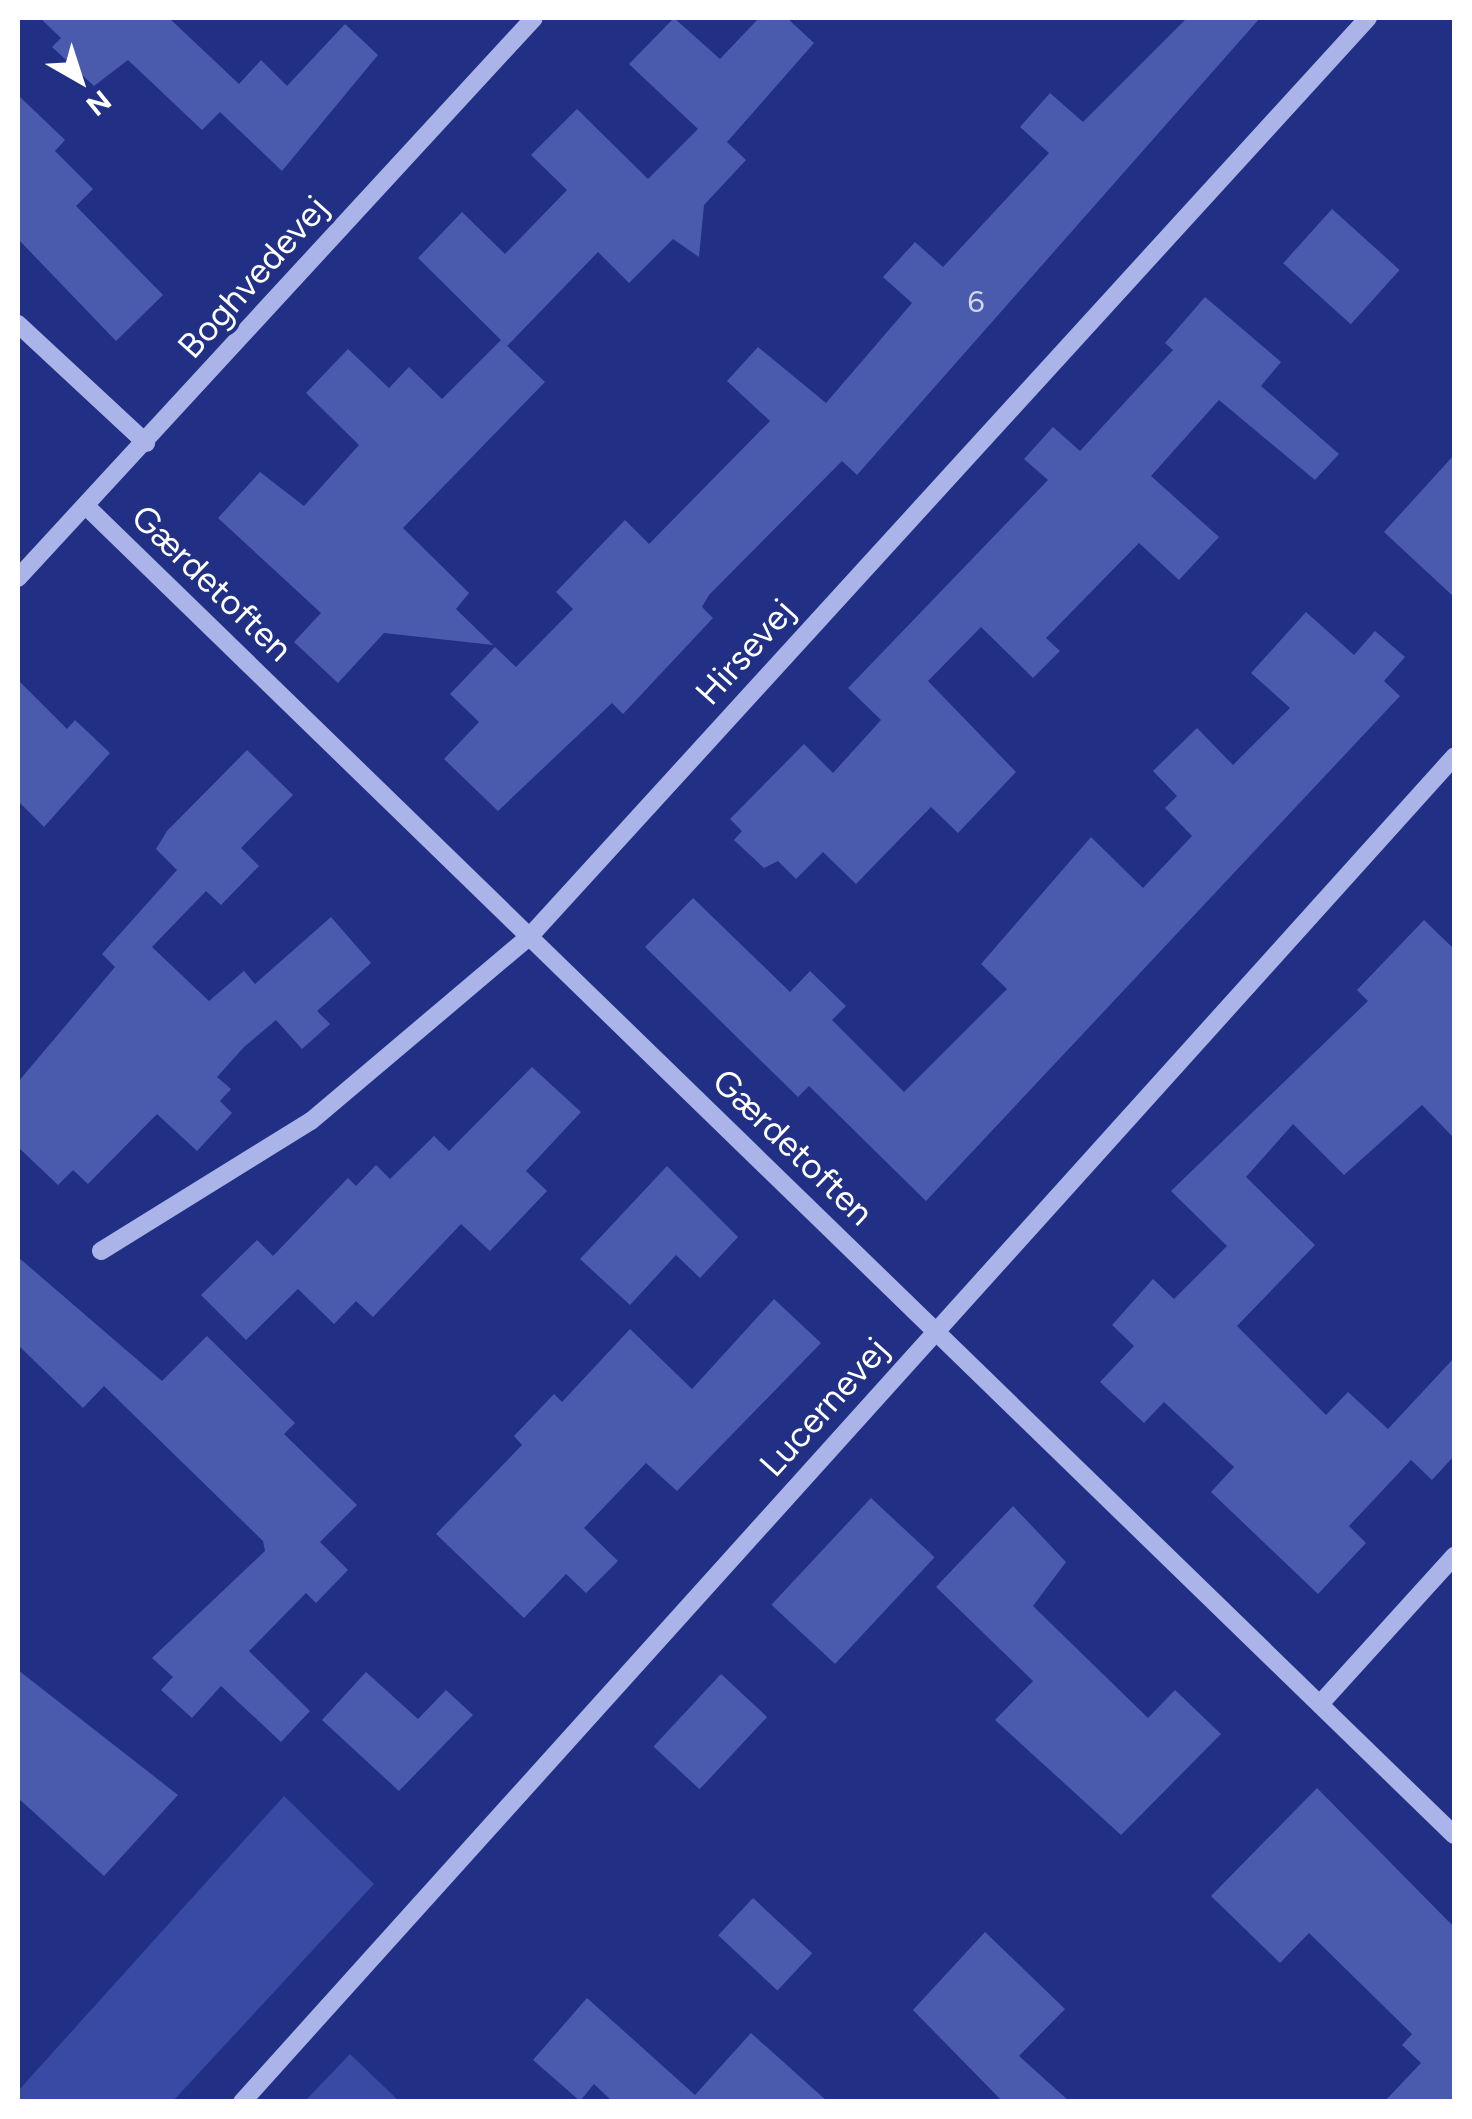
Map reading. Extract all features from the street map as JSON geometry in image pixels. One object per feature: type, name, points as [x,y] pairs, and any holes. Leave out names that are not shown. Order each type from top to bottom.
[{"type":"street","name":"Boghvedevej","points":[[18,578],[534,18]]},
{"type":"street","name":"Hirsevej","points":[[100,1252],[311,1121],[530,936],[1368,18]]},
{"type":"street","points":[[18,324],[146,442]]},
{"type":"street","name":"Gærdetoften","points":[[86,506],[1454,1835]]},
{"type":"street","name":"Lucernevej","points":[[242,2102],[1454,757]]},
{"type":"street","points":[[1320,1704],[1454,1556]]},
{"type":"shaded area","points":[[284,1796],[374,1884],[173,2101],[18,2101],[18,2091]]},
{"type":"shaded area","points":[[350,2054],[399,2101],[305,2101]]},
{"type":"building","points":[[40,18],[169,18],[239,84],[261,60],[287,86],[345,24],[378,55],[282,171],[220,112],[202,130],[128,60],[94,86],[52,47],[61,38]]},
{"type":"building","points":[[674,18],[720,59],[759,18],[787,18],[814,43],[727,142],[746,160],[704,205],[699,257],[673,239],[629,283],[598,252],[507,346],[418,258],[462,212],[505,254],[567,190],[531,155],[577,109],[648,179],[698,129],[629,64]]},
{"type":"building","points":[[1187,18],[1260,18],[857,475],[842,461],[709,595],[702,607],[713,618],[623,714],[612,703],[498,811],[444,759],[479,722],[450,694],[495,647],[516,667],[573,609],[556,592],[625,520],[649,544],[770,421],[727,381],[758,347],[826,403],[912,303],[883,277],[915,242],[943,267],[1049,153],[1020,127],[1050,93],[1083,122]]},
{"type":"building","points":[[18,95],[65,140],[55,151],[93,189],[76,206],[163,295],[116,341],[18,239]]},
{"type":"building","points":[[1332,209],[1400,270],[1351,324],[1283,263]]},
{"type":"building","points":[[1205,297],[1281,362],[1261,386],[1339,454],[1315,480],[1219,400],[1151,476],[1219,537],[1179,580],[1139,543],[1046,638],[1060,651],[1033,678],[981,627],[928,681],[1016,772],[958,833],[931,807],[856,884],[823,852],[796,879],[778,861],[764,868],[734,840],[742,831],[730,819],[804,744],[833,773],[881,720],[848,688],[1048,480],[1024,459],[1053,427],[1080,451],[1173,350],[1165,343]]},
{"type":"building","points":[[501,340],[545,382],[403,528],[469,593],[456,609],[493,645],[384,633],[338,683],[294,642],[321,613],[218,518],[260,472],[304,506],[359,445],[306,393],[348,349],[389,388],[409,367],[442,399]]},
{"type":"building","points":[[1454,455],[1454,597],[1384,532]]},
{"type":"building","points":[[1306,612],[1354,655],[1375,631],[1405,657],[1384,681],[1400,696],[926,1201],[809,1086],[798,1097],[645,947],[693,898],[790,992],[810,971],[846,1006],[832,1020],[904,1092],[1007,989],[981,964],[1091,837],[1143,888],[1192,836],[1165,808],[1177,796],[1153,771],[1197,728],[1233,765],[1290,708],[1251,673]]},
{"type":"building","points":[[18,680],[67,729],[75,720],[110,753],[44,827],[18,801]]},
{"type":"building","points":[[247,750],[293,795],[241,848],[259,866],[221,905],[206,891],[152,947],[209,1001],[244,971],[255,984],[331,917],[371,963],[317,1011],[330,1024],[302,1049],[276,1020],[244,1047],[217,1077],[231,1089],[220,1101],[232,1113],[197,1151],[157,1114],[88,1184],[73,1170],[58,1185],[18,1147],[18,1082],[115,967],[102,954],[177,870],[156,849],[167,831]]},
{"type":"building","points":[[1424,920],[1454,949],[1454,1138],[1422,1105],[1344,1175],[1293,1124],[1246,1177],[1315,1245],[1237,1326],[1326,1415],[1348,1392],[1388,1429],[1454,1358],[1454,1456],[1432,1480],[1411,1460],[1349,1526],[1366,1543],[1318,1594],[1211,1492],[1234,1467],[1164,1402],[1144,1423],[1100,1382],[1134,1346],[1112,1325],[1153,1279],[1174,1299],[1227,1246],[1171,1191],[1368,1001],[1357,990]]},
{"type":"building","points":[[532,1067],[581,1112],[526,1171],[547,1191],[490,1251],[461,1224],[373,1317],[356,1301],[334,1324],[298,1289],[246,1340],[201,1295],[257,1240],[273,1256],[348,1178],[356,1186],[376,1165],[390,1179],[434,1136],[449,1151]]},
{"type":"building","points":[[667,1166],[738,1237],[700,1278],[676,1255],[630,1305],[580,1259]]},
{"type":"building","points":[[18,1257],[162,1381],[207,1336],[295,1423],[284,1434],[357,1505],[320,1542],[348,1570],[316,1603],[306,1593],[249,1651],[310,1711],[281,1742],[221,1686],[192,1718],[161,1690],[173,1677],[152,1658],[265,1551],[263,1541],[104,1386],[83,1408],[18,1345]]},
{"type":"building","points":[[774,1299],[821,1343],[677,1491],[646,1463],[584,1528],[618,1561],[586,1593],[566,1574],[524,1618],[436,1534],[522,1445],[514,1436],[554,1394],[562,1402],[630,1329],[692,1389]]},
{"type":"building","points":[[871,1498],[935,1557],[835,1664],[771,1605]]},
{"type":"building","points":[[1013,1506],[1066,1562],[1033,1606],[1148,1718],[1175,1690],[1221,1734],[1121,1835],[995,1720],[1033,1681],[936,1587]]},
{"type":"building","points":[[18,1670],[178,1795],[104,1876],[18,1798]]},
{"type":"building","points":[[366,1672],[418,1719],[446,1690],[473,1715],[399,1791],[322,1720]]},
{"type":"building","points":[[721,1674],[767,1717],[700,1789],[653,1746]]},
{"type":"building","points":[[1317,1788],[1454,1927],[1454,2102],[1384,2102],[1421,2063],[1402,2045],[1412,2034],[1309,1933],[1280,1963],[1211,1896]]},
{"type":"building","points":[[753,1898],[812,1953],[777,1991],[718,1935]]},
{"type":"building","points":[[985,1932],[1065,2009],[1019,2056],[1070,2102],[1003,2102],[913,2010]]},
{"type":"building","points":[[587,1998],[695,2095],[751,2033],[828,2102],[613,2102],[594,2084],[580,2101],[533,2060]]}]
